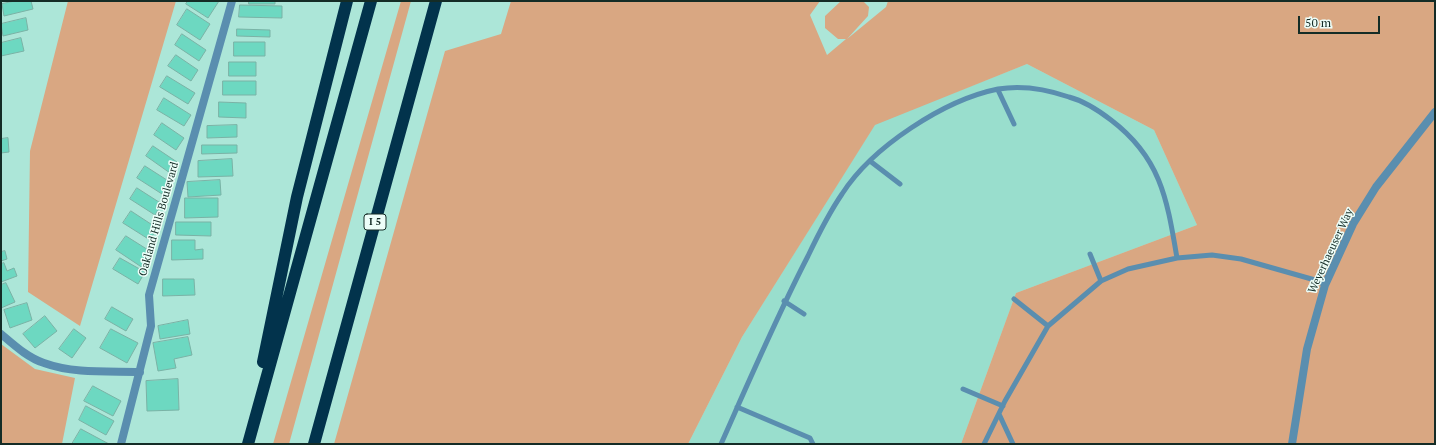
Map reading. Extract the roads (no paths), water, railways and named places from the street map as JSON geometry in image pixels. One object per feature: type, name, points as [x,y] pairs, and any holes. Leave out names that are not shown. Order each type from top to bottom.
[{"type":"highway","points":[[248,444],[297,197],[347,1]]},
{"type":"highway","points":[[248,444],[371,1]]},
{"type":"highway","name":"I 5","points":[[314,444],[436,1]]},
{"type":"street","name":"Oakland Hills Boulevard","points":[[121,444],[151,326],[149,295],[232,1]]},
{"type":"street","name":"Weyerhaeuser Way","points":[[1292,444],[1306,349],[1325,285],[1353,224],[1376,187],[1435,112]]},
{"type":"street","points":[[1,334],[24,352],[44,363],[68,369],[140,372]]},
{"type":"lane","points":[[721,444],[784,301],[842,193],[870,161],[901,135],[949,106],[998,90],[1037,89],[1074,98],[1090,105],[1128,133],[1151,162],[1162,186],[1170,215],[1178,258]]},
{"type":"lane","points":[[998,90],[1014,124]]},
{"type":"lane","points":[[870,161],[900,184]]},
{"type":"lane","points":[[1090,254],[1102,281]]},
{"type":"lane","points":[[984,444],[1003,406],[1048,326],[1102,281],[1128,269],[1178,258],[1212,255],[1241,259],[1315,280],[1325,285]]},
{"type":"lane","points":[[1014,299],[1048,326]]},
{"type":"lane","points":[[784,301],[804,314]]},
{"type":"lane","points":[[963,389],[1003,406]]},
{"type":"lane","points":[[737,407],[810,438],[813,444]]},
{"type":"lane","points":[[999,414],[1013,444]]}]
